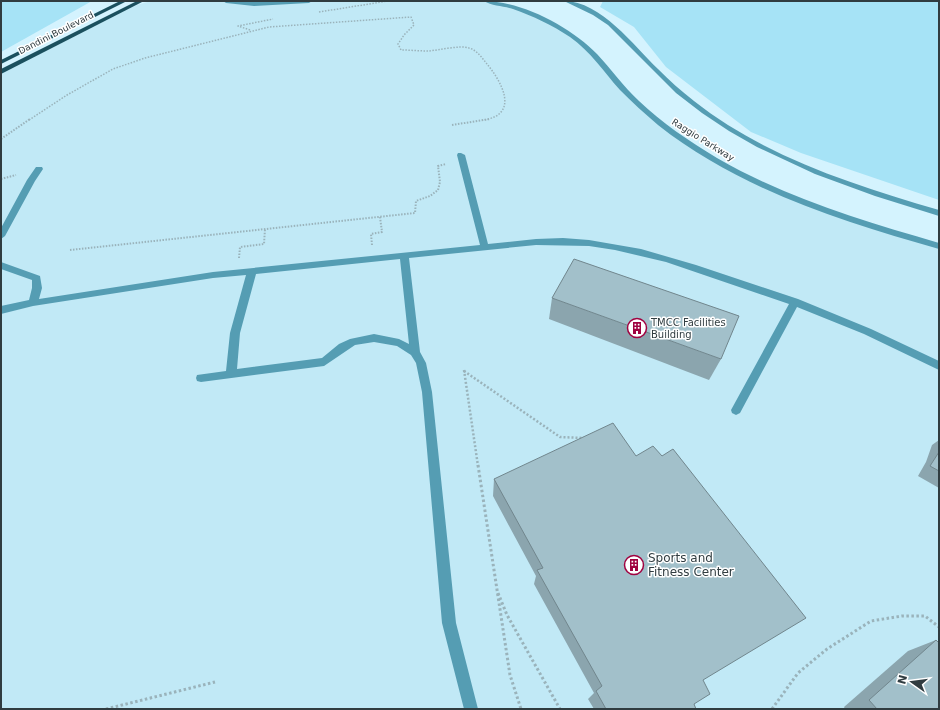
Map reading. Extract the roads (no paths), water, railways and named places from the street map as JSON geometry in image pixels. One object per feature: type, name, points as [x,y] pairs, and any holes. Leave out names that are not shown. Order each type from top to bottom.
[{"type":"main road","name":"Dandini Boulevard","points":[[1,62],[124,1]]},
{"type":"main road","name":"Dandini Boulevard","points":[[1,72],[141,1]]},
{"type":"main road","points":[[125,9],[148,1]]},
{"type":"street","points":[[226,1],[254,4],[309,1]]},
{"type":"street","name":"Raggio Parkway","points":[[487,1],[527,12],[568,32],[593,53],[622,88],[656,120],[686,142],[730,168],[770,188],[840,216],[939,246]]},
{"type":"street","points":[[567,1],[610,24],[681,94],[716,120],[747,139],[796,164],[837,181],[939,213]]},
{"type":"street","points":[[461,155],[485,248]]},
{"type":"street","points":[[1,236],[30,180],[39,169]]},
{"type":"street","points":[[1,310],[33,303],[213,275],[552,241],[583,242],[603,244],[637,251],[690,266],[795,301],[875,334],[939,366]]},
{"type":"street","points":[[404,256],[415,352],[421,363],[427,392],[449,623],[470,709]]},
{"type":"street","points":[[1,265],[10,269],[26,272],[37,278],[37,288],[33,303]]},
{"type":"street","points":[[231,375],[235,333],[252,271]]},
{"type":"street","points":[[736,410],[795,301]]},
{"type":"street","points":[[201,378],[324,362],[343,347],[365,339],[387,339],[399,343],[415,352]]},
{"type":"place","name":"TMCC Facilities Building","points":[[637,328]]},
{"type":"place","name":"Sports and Fitness Center","points":[[634,565]]}]
